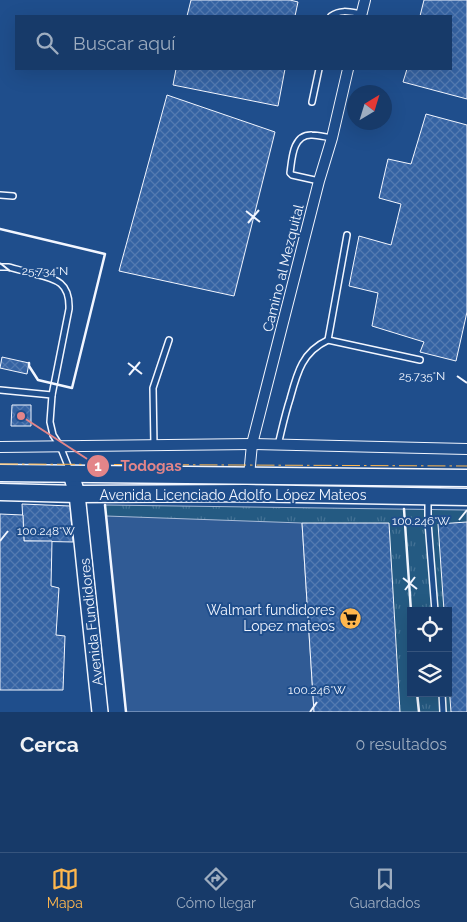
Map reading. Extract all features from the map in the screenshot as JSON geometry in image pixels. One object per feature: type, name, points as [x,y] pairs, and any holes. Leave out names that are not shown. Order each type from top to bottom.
[{"type":"main road","name":"Avenida Licenciado Adolfo López Mateos","points":[[0,473],[467,478]]},
{"type":"main road","name":"Avenida Licenciado Adolfo López Mateos","points":[[0,492],[77,494],[248,493],[467,497]]},
{"type":"street","points":[[362,15],[365,0]]},
{"type":"street","name":"Camino al Mezquital","points":[[249,476],[252,444],[332,138],[348,70]]},
{"type":"street","points":[[0,447],[252,444],[467,449]]},
{"type":"street","name":"Avenida Fundidores","points":[[71,474],[77,494],[100,712]]},
{"type":"lane","points":[[333,15],[341,11],[362,15]]},
{"type":"lane","points":[[312,102],[319,70]]},
{"type":"lane","points":[[320,181],[292,176],[290,173],[294,149],[298,141],[308,135],[332,138]]},
{"type":"lane","points":[[0,195],[13,196]]},
{"type":"lane","points":[[328,340],[347,235]]},
{"type":"lane","points":[[0,267],[8,267],[56,280],[65,288],[68,295],[69,309],[52,396],[50,422],[55,440],[60,446],[71,474]]},
{"type":"lane","points":[[154,446],[153,388],[169,340]]},
{"type":"lane","points":[[278,445],[296,376],[300,367],[316,346],[328,340],[420,360]]},
{"type":"lane","points":[[0,390],[52,396]]},
{"type":"lane","points":[[428,497],[428,522],[435,607]]},
{"type":"lane","points":[[442,697],[443,712]]},
{"type":"green space","points":[[105,505],[467,510],[467,712],[126,712]]},
{"type":"shaded area","points":[[106,516],[302,523],[314,712],[126,712]]},
{"type":"building","points":[[191,0],[290,0],[298,2],[295,15],[187,15]]},
{"type":"building","points":[[424,0],[467,0],[467,99],[403,82],[407,70],[452,70],[452,15],[420,15]]},
{"type":"building","points":[[176,70],[285,70],[278,106],[173,85]]},
{"type":"building","points":[[167,95],[275,132],[234,296],[119,271]]},
{"type":"building","points":[[426,114],[467,125],[467,312],[456,361],[420,352],[424,342],[372,326],[378,293],[349,286],[359,236],[391,245],[401,204],[379,198],[388,159],[411,164]]},
{"type":"building","points":[[2,357],[29,363],[27,374],[0,368]]},
{"type":"building","points":[[12,405],[31,405],[31,426],[11,426]]},
{"type":"building","points":[[22,504],[70,506],[73,542],[24,541]]},
{"type":"building","points":[[0,514],[23,515],[24,541],[52,541],[51,586],[59,588],[56,635],[65,636],[63,690],[0,690]]},
{"type":"building","points":[[467,522],[467,712],[451,712],[452,607],[444,607],[438,524]]},
{"type":"building","name":"Walmart fundidores Lopez mateos","points":[[302,523],[389,523],[400,712],[314,712]]},
{"type":"wall","points":[[0,229],[105,254],[72,388],[38,380],[29,363]]},
{"type":"wall","points":[[105,505],[126,712]]},
{"type":"wall","points":[[404,509],[411,607]]},
{"type":"wall","points":[[417,697],[419,712]]},
{"type":"power","points":[[0,464],[467,466]]},
{"type":"place","name":"Todogas","points":[[21,416]]},
{"type":"place","name":"Walmart fundidores Lopez mateos","points":[[351,618]]}]
